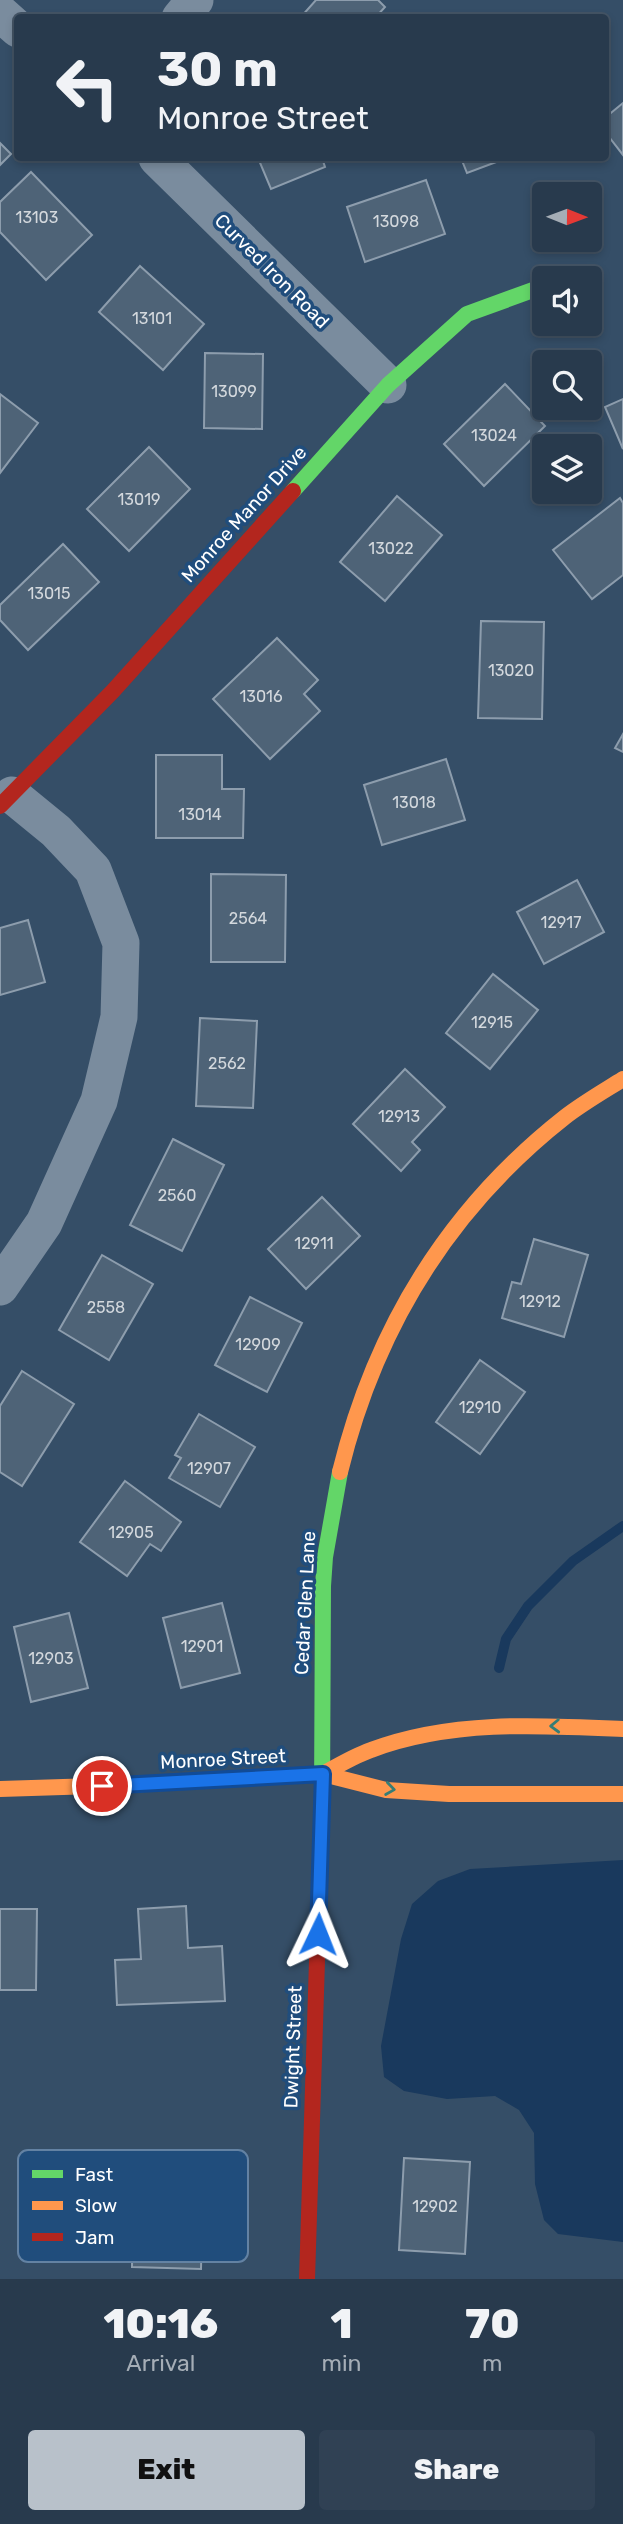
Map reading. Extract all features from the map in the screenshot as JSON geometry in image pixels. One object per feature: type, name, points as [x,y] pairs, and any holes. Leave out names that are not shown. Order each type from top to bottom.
[{"type":"street","points":[[183,14],[195,0]]},
{"type":"street","points":[[0,13],[14,25]]},
{"type":"street","name":"Curved Iron Road","points":[[160,161],[387,385]]},
{"type":"street","name":"Monroe Manor Drive","points":[[6,801],[113,691],[387,385],[467,314],[532,290]]},
{"type":"street","points":[[0,1287],[44,1223],[99,1101],[119,1017],[121,968],[121,943],[93,870],[56,831],[6,801]]},
{"type":"street","name":"Cedar Glen Lane","points":[[323,1774],[325,1559],[338,1467],[362,1388],[412,1287],[462,1218],[510,1165],[564,1118],[623,1079]]},
{"type":"street","name":"Monroe Street","points":[[323,1774],[375,1748],[439,1733],[571,1726],[623,1729]]},
{"type":"street","name":"Monroe Street","points":[[0,1789],[323,1774],[386,1790],[449,1794],[623,1794]]},
{"type":"street","name":"Dwight Street","points":[[307,2279],[323,1774]]},
{"type":"water","points":[[623,1860],[623,2242],[558,2234],[544,2220],[535,2184],[534,2133],[519,2110],[495,2096],[447,2099],[404,2091],[384,2077],[381,2046],[401,1939],[412,1904],[438,1881],[470,1869]]},
{"type":"building","points":[[316,0],[378,0],[385,7],[379,14],[304,14]]},
{"type":"building","points":[[623,103],[623,155],[609,137],[609,115]]},
{"type":"building","points":[[0,143],[11,154],[0,165]]},
{"type":"building","points":[[259,161],[323,161],[325,167],[271,189]]},
{"type":"building","points":[[462,161],[499,161],[467,173]]},
{"type":"building","points":[[31,172],[92,235],[46,280],[0,232],[0,202]]},
{"type":"building","points":[[426,180],[445,234],[365,262],[347,207]]},
{"type":"building","points":[[140,266],[204,324],[163,370],[99,312]]},
{"type":"building","points":[[205,353],[263,354],[262,429],[204,428]]},
{"type":"building","points":[[505,384],[532,412],[532,420],[539,420],[545,426],[537,434],[532,434],[532,439],[484,486],[444,444]]},
{"type":"building","points":[[0,394],[38,423],[0,473]]},
{"type":"building","points":[[623,399],[623,449],[605,407]]},
{"type":"building","points":[[149,447],[190,489],[129,551],[87,509]]},
{"type":"building","points":[[397,496],[442,535],[385,601],[340,562]]},
{"type":"building","points":[[620,498],[623,503],[623,575],[592,599],[553,550]]},
{"type":"building","points":[[63,544],[99,582],[28,650],[0,620],[0,605]]},
{"type":"building","points":[[481,621],[544,622],[542,719],[478,718]]},
{"type":"building","points":[[277,638],[318,680],[304,694],[320,711],[270,759],[213,699]]},
{"type":"building","points":[[623,734],[623,752],[615,748]]},
{"type":"building","points":[[156,755],[222,755],[222,789],[244,789],[243,838],[156,838]]},
{"type":"building","points":[[446,759],[465,820],[382,845],[364,785]]},
{"type":"building","points":[[211,874],[286,875],[285,962],[211,962]]},
{"type":"building","points":[[577,880],[604,932],[544,964],[517,912]]},
{"type":"building","points":[[28,920],[45,982],[0,995],[0,928]]},
{"type":"building","points":[[493,974],[538,1010],[490,1069],[446,1033]]},
{"type":"building","points":[[200,1018],[257,1021],[253,1108],[196,1106]]},
{"type":"building","points":[[405,1069],[445,1107],[412,1142],[420,1150],[401,1171],[353,1124]]},
{"type":"building","points":[[173,1139],[224,1165],[182,1251],[130,1225]]},
{"type":"building","points":[[322,1197],[360,1236],[306,1289],[268,1249]]},
{"type":"building","points":[[534,1239],[588,1255],[564,1337],[502,1318],[512,1282],[521,1284]]},
{"type":"building","points":[[102,1255],[153,1284],[109,1360],[59,1330]]},
{"type":"building","points":[[250,1297],[302,1323],[267,1392],[215,1365]]},
{"type":"building","points":[[480,1360],[525,1392],[480,1454],[436,1422]]},
{"type":"building","points":[[22,1371],[74,1404],[22,1486],[0,1472],[0,1406]]},
{"type":"building","points":[[199,1414],[255,1447],[220,1507],[169,1478],[181,1458],[175,1455]]},
{"type":"building","points":[[125,1481],[181,1522],[161,1551],[150,1544],[127,1576],[80,1542]]},
{"type":"building","points":[[222,1603],[240,1673],[181,1688],[163,1618]]},
{"type":"building","points":[[69,1613],[88,1688],[31,1702],[14,1627]]},
{"type":"building","points":[[186,1906],[188,1948],[222,1946],[225,2001],[117,2005],[115,1960],[141,1959],[138,1909]]},
{"type":"building","points":[[0,1909],[37,1909],[36,1990],[0,1990]]},
{"type":"building","points":[[404,2158],[470,2162],[465,2254],[399,2250]]},
{"type":"building","points":[[132,2262],[201,2262],[201,2269],[132,2267]]},
{"type":"waterway","points":[[499,1668],[506,1639],[528,1606],[573,1561],[623,1526]]},
{"type":"traffic: fast","points":[[293,491],[388,385],[467,314],[532,290]]},
{"type":"traffic: fast","points":[[322,1802],[323,1586],[325,1557],[340,1472]]},
{"type":"traffic: slow","points":[[340,1472],[373,1369],[422,1275],[452,1232],[485,1191],[523,1153],[572,1112],[623,1079]]},
{"type":"traffic: slow","points":[[323,1774],[371,1750],[401,1740],[464,1729],[528,1726],[623,1729]]},
{"type":"traffic: slow","points":[[0,1789],[323,1774],[386,1790],[449,1794],[623,1794]]},
{"type":"traffic: jam","points":[[0,806],[113,691],[293,491]]},
{"type":"traffic: jam","points":[[307,2279],[322,1802]]},
{"type":"route","points":[[102,1786],[323,1774],[318,1934]]}]
